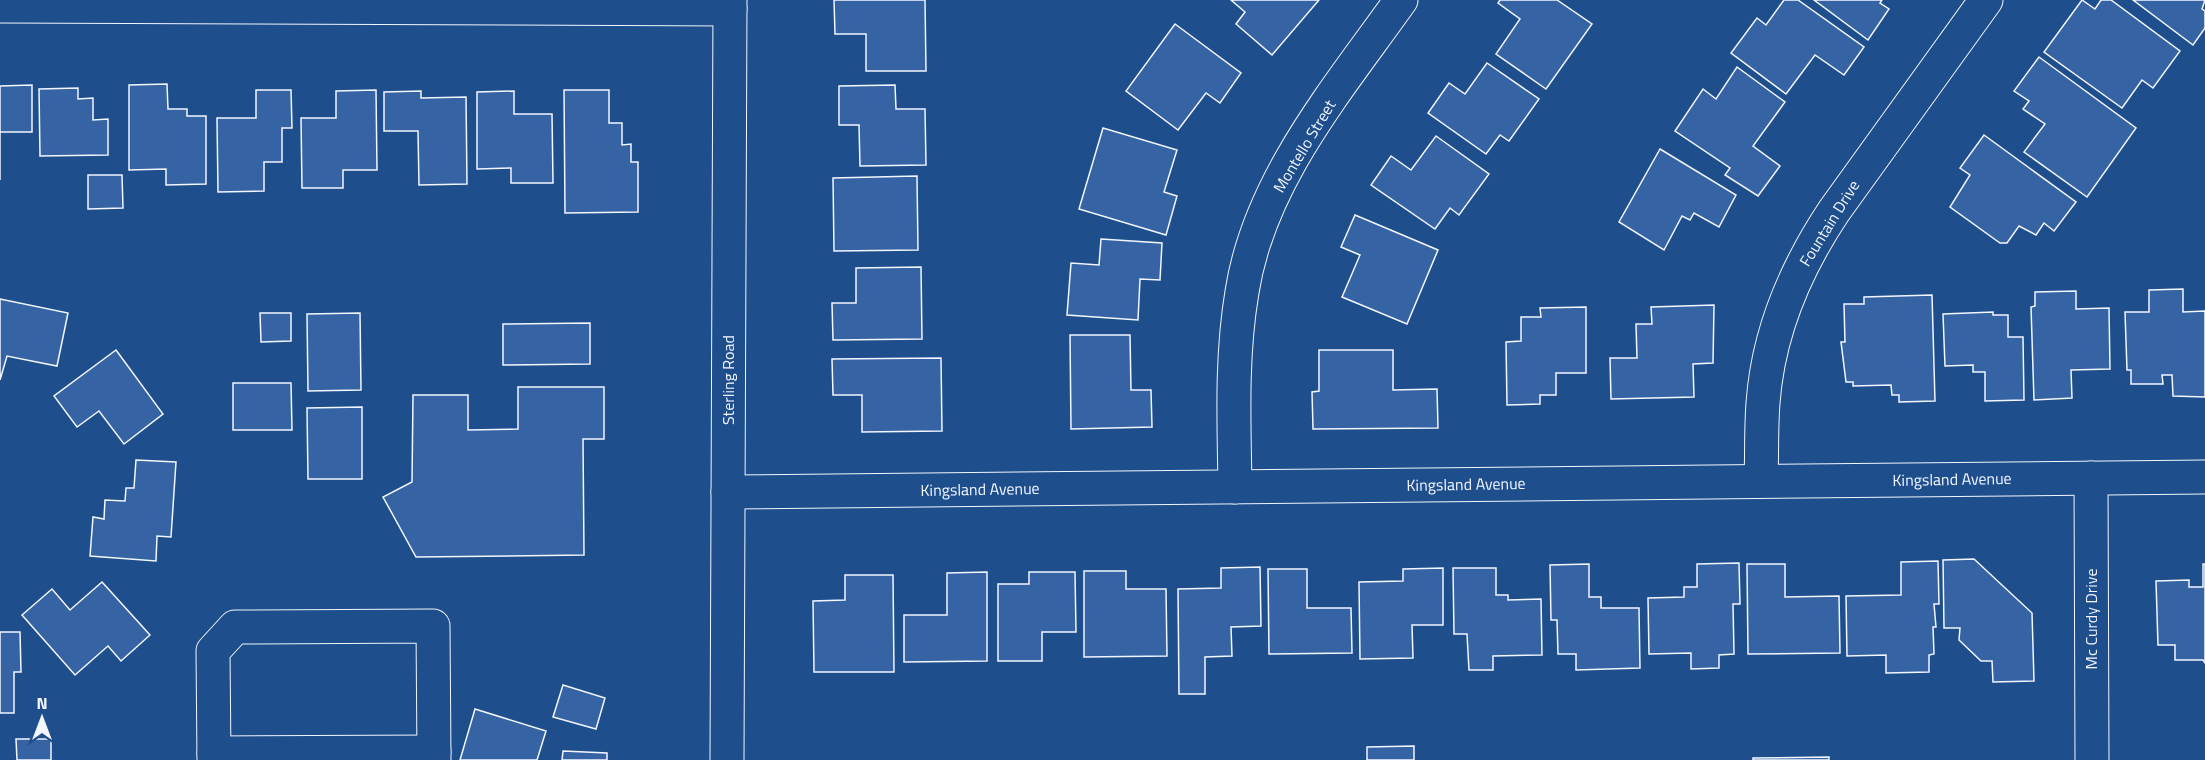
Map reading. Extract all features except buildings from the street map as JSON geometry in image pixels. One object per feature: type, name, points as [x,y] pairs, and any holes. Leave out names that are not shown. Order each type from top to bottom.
[{"type":"street","name":"Montello Street","points":[[1235,487],[1234,349],[1242,289],[1258,232],[1282,176],[1312,127],[1401,0]]},
{"type":"street","name":"Fountain Drive","points":[[1761,481],[1763,402],[1771,349],[1787,297],[1813,243],[1834,211],[1986,0]]},
{"type":"street","points":[[0,6],[730,4]]},
{"type":"street","name":"Sterling Road","points":[[727,760],[730,4]]},
{"type":"street","name":"Kingsland Avenue","points":[[728,492],[2205,477]]},
{"type":"street","name":"Mc Curdy Drive","points":[[2091,478],[2092,760]]},
{"type":"street","points":[[432,626],[434,756],[214,756],[213,651],[235,627],[432,626]]}]
